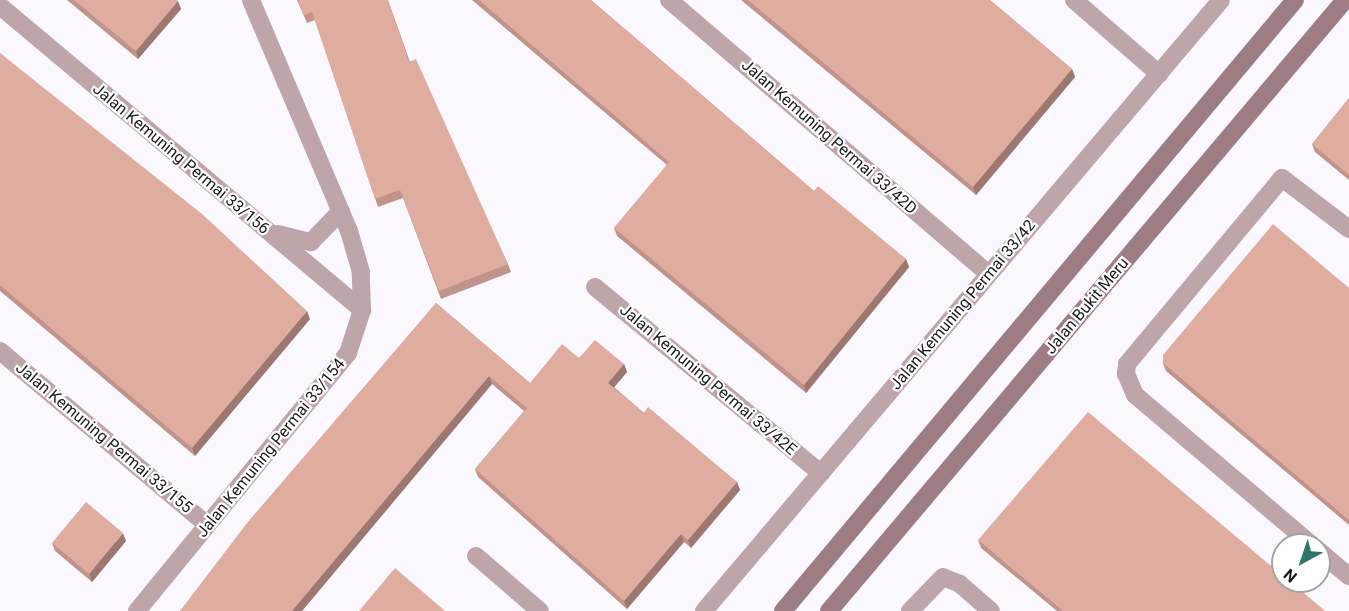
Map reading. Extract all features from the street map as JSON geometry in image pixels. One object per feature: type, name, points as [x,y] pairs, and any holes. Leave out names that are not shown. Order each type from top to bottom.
[{"type":"main road","points":[[783,611],[1295,0]]},
{"type":"main road","name":"Jalan Bukit Meru","points":[[829,611],[1345,0]]},
{"type":"street","name":"Jalan Kemuning Permai 33/154","points":[[137,611],[348,353],[362,310],[361,272],[341,211],[251,0]]},
{"type":"street","name":"Jalan Kemuning Permai 33/42D","points":[[669,0],[989,274]]},
{"type":"street","points":[[1074,0],[1159,74]]},
{"type":"street","name":"Jalan Kemuning Permai 33/42","points":[[704,611],[1221,0]]},
{"type":"street","name":"Jalan Kemuning Permai 33/156","points":[[0,6],[362,310]]},
{"type":"street","points":[[1298,533],[1135,395],[1127,386],[1127,364],[1275,183],[1282,178],[1295,184],[1349,229]]},
{"type":"street","points":[[260,226],[311,243],[341,211]]},
{"type":"street","name":"Jalan Kemuning Permai 33/42E","points":[[596,287],[821,473]]},
{"type":"street","name":"Jalan Kemuning Permai 33/155","points":[[0,351],[207,525]]},
{"type":"street","points":[[476,555],[540,611]]},
{"type":"street","points":[[1331,560],[1349,576]]},
{"type":"street","points":[[910,611],[935,582],[950,578],[991,611]]},
{"type":"building","points":[[74,0],[177,0],[178,1],[136,51]]},
{"type":"building","points":[[298,0],[388,0],[409,62],[416,59],[508,264],[439,291],[400,190],[375,199],[312,12],[304,15]]},
{"type":"building","points":[[479,0],[591,0],[814,191],[818,186],[906,259],[804,385],[614,228],[669,162]]},
{"type":"building","points":[[748,0],[990,0],[1072,69],[973,187]]},
{"type":"building","points":[[0,53],[202,214],[307,311],[192,448],[0,285]]},
{"type":"building","points":[[1349,98],[1349,175],[1312,144]]},
{"type":"building","points":[[1273,224],[1349,288],[1349,520],[1163,363],[1163,355]]},
{"type":"building","points":[[436,303],[530,383],[562,344],[579,358],[595,340],[624,364],[608,383],[644,413],[648,407],[737,482],[688,540],[681,534],[624,601],[475,469],[527,408],[489,376],[292,611],[180,611],[247,523]]},
{"type":"building","points":[[1088,412],[1271,566],[1271,593],[1304,593],[1325,611],[1063,611],[978,540]]},
{"type":"building","points":[[86,502],[123,533],[89,574],[52,543]]},
{"type":"building","points":[[395,568],[445,611],[359,611]]}]
